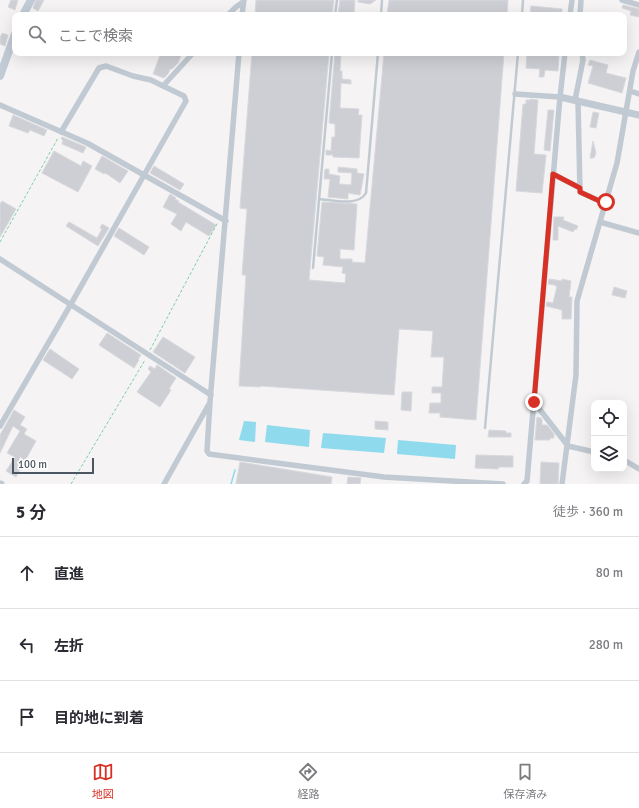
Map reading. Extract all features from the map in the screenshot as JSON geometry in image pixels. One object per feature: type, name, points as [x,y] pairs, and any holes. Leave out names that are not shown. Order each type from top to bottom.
[{"type":"main road","points":[[25,12],[31,0]]},
{"type":"main road","points":[[0,76],[12,42]]},
{"type":"street","points":[[570,12],[572,0]]},
{"type":"street","points":[[580,0],[580,12]]},
{"type":"street","points":[[622,0],[639,5]]},
{"type":"street","points":[[231,12],[236,6],[244,1]]},
{"type":"street","points":[[242,12],[244,1]]},
{"type":"street","points":[[562,484],[576,375],[577,301],[617,163],[626,111],[639,52]]},
{"type":"street","points":[[164,86],[190,56]]},
{"type":"street","points":[[239,56],[210,402],[207,450],[209,454],[384,477],[503,484]]},
{"type":"street","points":[[524,484],[527,481],[565,56]]},
{"type":"street","points":[[582,56],[577,100],[580,192],[606,204]]},
{"type":"street","points":[[0,426],[186,101],[184,96],[151,80],[133,76],[106,66],[101,67],[61,132]]},
{"type":"street","points":[[630,91],[639,94]]},
{"type":"street","points":[[514,94],[560,97],[639,115]]},
{"type":"street","points":[[0,105],[88,144],[226,221]]},
{"type":"street","points":[[553,174],[580,188]]},
{"type":"street","points":[[600,222],[639,233]]},
{"type":"street","points":[[0,260],[71,304],[211,395]]},
{"type":"street","points":[[164,484],[210,402]]},
{"type":"street","points":[[534,402],[568,446],[591,451]]},
{"type":"street","points":[[627,462],[639,469]]},
{"type":"street","points":[[384,477],[384,484]]},
{"type":"lane","points":[[335,12],[336,0]]},
{"type":"lane","points":[[381,12],[382,0]]},
{"type":"lane","points":[[522,12],[523,0]]},
{"type":"lane","points":[[313,268],[332,56]]},
{"type":"lane","points":[[319,199],[353,202],[362,198],[366,193],[378,56]]},
{"type":"lane","points":[[485,428],[518,56]]},
{"type":"path","points":[[0,242],[61,132]]},
{"type":"path","points":[[71,484],[148,355],[220,218]]},
{"type":"water","points":[[244,421],[256,422],[255,442],[239,440]]},
{"type":"water","points":[[267,425],[310,430],[309,447],[265,442]]},
{"type":"water","points":[[323,433],[386,438],[384,453],[321,448]]},
{"type":"water","points":[[398,440],[456,445],[455,459],[397,454]]},
{"type":"building","points":[[11,0],[18,0],[15,10],[8,7]]},
{"type":"building","points":[[36,0],[44,0],[38,11],[33,8]]},
{"type":"building","points":[[256,0],[334,0],[332,12],[255,12]]},
{"type":"building","points":[[340,0],[355,0],[354,12],[338,12]]},
{"type":"building","points":[[358,0],[376,0],[370,4],[358,2]]},
{"type":"building","points":[[389,0],[508,0],[507,12],[387,12]]},
{"type":"building","points":[[623,5],[639,9],[639,17],[630,15],[631,11],[622,8]]},
{"type":"building","points":[[531,6],[562,9],[562,12],[530,12]]},
{"type":"building","points":[[2,33],[8,35],[5,46],[0,44]]},
{"type":"building","points":[[160,56],[181,56],[178,63],[170,69],[164,78],[153,74]]},
{"type":"building","points":[[252,56],[329,56],[309,280],[345,283],[346,274],[342,273],[343,267],[323,265],[324,257],[317,256],[322,202],[357,204],[354,250],[340,249],[340,259],[352,259],[352,262],[365,263],[384,56],[504,56],[476,420],[440,417],[440,413],[429,413],[430,403],[441,403],[441,393],[432,393],[432,387],[442,387],[444,357],[431,357],[433,331],[399,329],[394,395],[261,386],[239,386],[246,275],[242,275],[247,209],[240,208]]},
{"type":"building","points":[[335,56],[341,56],[340,71],[342,71],[342,79],[351,80],[351,84],[341,83],[340,108],[359,109],[358,115],[362,115],[359,158],[333,157],[333,155],[326,155],[326,150],[331,151],[332,137],[335,137],[335,124],[329,123]]},
{"type":"building","points":[[527,56],[559,56],[558,71],[545,70],[544,77],[539,77],[540,69],[526,68]]},
{"type":"building","points":[[590,60],[608,65],[606,73],[626,78],[622,93],[588,83],[593,66],[588,65]]},
{"type":"building","points":[[526,100],[538,100],[534,154],[546,155],[542,193],[516,191],[523,104],[526,104]]},
{"type":"building","points":[[548,110],[554,110],[550,151],[544,150]]},
{"type":"building","points":[[593,112],[599,113],[596,128],[590,127]]},
{"type":"building","points":[[13,115],[47,130],[44,136],[30,130],[28,133],[9,126]]},
{"type":"building","points":[[62,137],[86,147],[83,153],[62,144]]},
{"type":"building","points":[[593,141],[596,153],[594,158],[590,158]]},
{"type":"building","points":[[54,151],[81,166],[83,161],[92,166],[78,192],[42,173]]},
{"type":"building","points":[[102,156],[128,171],[120,183],[107,174],[95,169]]},
{"type":"building","points":[[154,166],[184,184],[180,190],[150,173]]},
{"type":"building","points":[[338,167],[357,169],[357,173],[364,174],[360,195],[348,193],[348,199],[328,197],[330,179],[324,179],[325,169],[329,169],[329,174],[340,176],[339,184],[351,185],[352,173],[338,172]]},
{"type":"building","points":[[170,194],[179,201],[178,202],[216,225],[209,236],[186,222],[181,231],[171,224],[177,214],[163,207]]},
{"type":"building","points":[[2,201],[16,209],[0,237],[0,204]]},
{"type":"building","points":[[554,217],[564,217],[563,220],[578,226],[573,232],[558,226],[558,240],[553,240]]},
{"type":"building","points":[[69,222],[97,238],[102,229],[100,228],[102,224],[109,228],[98,246],[66,226]]},
{"type":"building","points":[[119,228],[149,247],[144,255],[114,236]]},
{"type":"building","points":[[549,279],[571,281],[569,297],[572,297],[571,319],[562,319],[562,310],[546,306],[547,302],[553,303],[557,286],[548,284]]},
{"type":"building","points":[[614,287],[627,291],[625,298],[612,295]]},
{"type":"building","points":[[107,333],[141,355],[134,368],[99,345]]},
{"type":"building","points":[[163,337],[195,357],[185,373],[153,352]]},
{"type":"building","points":[[50,349],[79,369],[72,379],[43,360]]},
{"type":"building","points":[[157,365],[176,378],[169,389],[171,390],[160,407],[137,392],[151,372],[148,369],[150,366],[155,369]]},
{"type":"building","points":[[402,392],[412,392],[411,411],[401,410]]},
{"type":"building","points":[[14,410],[25,417],[20,425],[27,429],[24,434],[36,441],[16,477],[6,471],[15,457],[7,453],[20,431],[13,426],[0,453],[0,435]]},
{"type":"building","points":[[537,417],[541,418],[542,425],[547,425],[554,434],[554,438],[550,438],[550,440],[535,440]]},
{"type":"building","points":[[375,421],[388,422],[388,430],[375,429]]},
{"type":"building","points":[[489,430],[506,431],[506,433],[511,433],[511,437],[488,437]]},
{"type":"building","points":[[476,455],[513,456],[513,467],[499,467],[498,469],[475,468]]},
{"type":"building","points":[[240,462],[332,477],[331,484],[236,484]]},
{"type":"building","points":[[541,462],[559,463],[558,484],[540,484]]},
{"type":"building","points":[[348,477],[361,478],[360,484],[347,484]]},
{"type":"waterway","points":[[231,484],[235,470]]},
{"type":"route","points":[[534,402],[553,174],[580,188],[580,192],[606,204],[606,202]]}]
